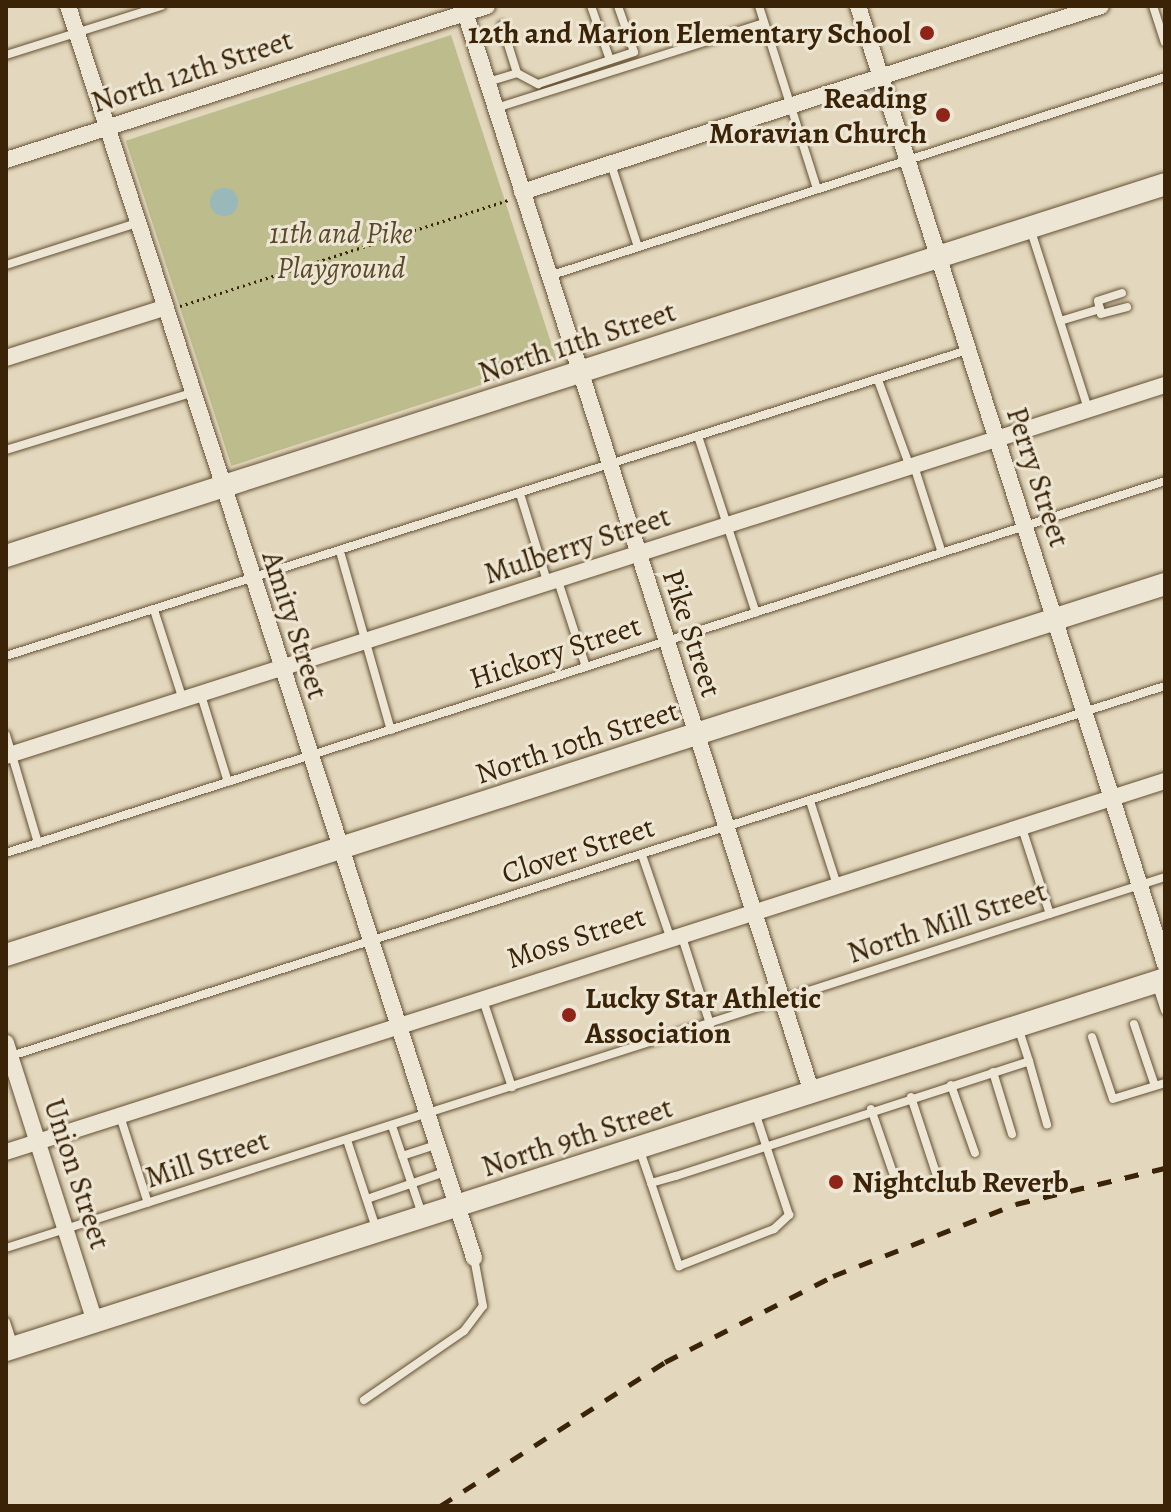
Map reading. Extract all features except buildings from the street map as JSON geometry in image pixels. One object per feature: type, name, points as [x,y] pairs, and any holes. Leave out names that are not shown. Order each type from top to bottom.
[{"type":"street","name":"Amity Street","points":[[68,6],[423,1116],[453,1208],[474,1258]]},
{"type":"street","name":"North 12th Street","points":[[6,160],[464,10],[487,6]]},
{"type":"street","name":"Perry Street","points":[[858,6],[1112,798],[1162,975]]},
{"type":"street","points":[[522,192],[1101,6]]},
{"type":"street","name":"Pike Street","points":[[464,10],[812,1093]]},
{"type":"street","name":"North 11th Street","points":[[6,556],[1165,184]]},
{"type":"street","points":[[6,358],[164,308]]},
{"type":"street","name":"Mulberry Street","points":[[9,756],[1165,385]]},
{"type":"street","name":"North 10th Street","points":[[6,955],[1165,584]]},
{"type":"street","name":"Moss Street","points":[[6,1152],[394,1024],[1165,781]]},
{"type":"street","name":"North 9th Street","points":[[10,1349],[812,1093],[1162,975]]},
{"type":"street","name":"Union Street","points":[[7,1052],[95,1322]]},
{"type":"lane","points":[[6,55],[161,6]]},
{"type":"lane","points":[[591,6],[610,60]]},
{"type":"lane","points":[[502,25],[517,73],[538,84],[634,52],[618,6]]},
{"type":"lane","points":[[759,6],[817,189]]},
{"type":"lane","points":[[1153,6],[1165,42]]},
{"type":"lane","points":[[495,108],[764,23]]},
{"type":"lane","points":[[487,83],[517,73]]},
{"type":"lane","points":[[548,276],[1165,77]]},
{"type":"lane","points":[[611,164],[638,247]]},
{"type":"lane","points":[[6,265],[137,223]]},
{"type":"lane","points":[[1030,227],[1088,409]]},
{"type":"lane","points":[[1122,293],[1098,301],[1101,314],[1127,307]]},
{"type":"lane","points":[[1060,321],[1100,309]]},
{"type":"lane","points":[[6,656],[341,555],[968,350]]},
{"type":"lane","points":[[878,380],[942,553]]},
{"type":"lane","points":[[6,450],[191,393]]},
{"type":"lane","points":[[698,436],[756,613]]},
{"type":"lane","name":"Hickory Street","points":[[6,853],[1165,481]]},
{"type":"lane","points":[[521,497],[586,667]]},
{"type":"lane","points":[[341,555],[391,730]]},
{"type":"lane","points":[[154,610],[183,700]]},
{"type":"lane","name":"Clover Street","points":[[7,1052],[368,943],[1165,686]]},
{"type":"lane","points":[[201,695],[228,782]]},
{"type":"lane","points":[[6,735],[9,756],[38,843]]},
{"type":"lane","points":[[810,801],[837,885]]},
{"type":"lane","points":[[1022,828],[1050,914]]},
{"type":"lane","points":[[642,855],[710,1024]]},
{"type":"lane","name":"North Mill Street","points":[[423,1116],[1165,877]]},
{"type":"lane","points":[[1162,975],[1165,1011]]},
{"type":"lane","points":[[481,997],[512,1087]]},
{"type":"lane","points":[[1134,1024],[1155,1086]]},
{"type":"lane","points":[[1017,1026],[1047,1124]]},
{"type":"lane","points":[[1092,1037],[1113,1099],[1165,1083]]},
{"type":"lane","points":[[651,1183],[871,1109],[1029,1061]]},
{"type":"lane","points":[[993,1072],[1012,1134]]},
{"type":"lane","points":[[951,1085],[975,1153]]},
{"type":"lane","points":[[911,1097],[938,1179]]},
{"type":"lane","points":[[871,1109],[893,1173]]},
{"type":"lane","points":[[639,1148],[679,1266],[774,1229],[789,1215],[755,1111]]},
{"type":"lane","points":[[120,1116],[148,1203]]},
{"type":"lane","name":"Mill Street","points":[[6,1248],[423,1116]]},
{"type":"lane","points":[[392,1126],[423,1217]]},
{"type":"lane","points":[[347,1140],[378,1232]]},
{"type":"lane","points":[[402,1156],[433,1146]]},
{"type":"lane","points":[[367,1199],[442,1173]]},
{"type":"lane","points":[[364,1400],[464,1331],[483,1306],[474,1258]]},
{"type":"lane","points":[[6,1322],[10,1349]]},
{"type":"path","points":[[164,308],[522,192]]},
{"type":"green space","name":"11th and Pike Playground","points":[[451,35],[557,360],[231,466],[126,141]]},
{"type":"water","points":[[224,188],[234,192],[238,202],[234,212],[224,216],[214,212],[210,202],[214,192]]},
{"type":"railway","points":[[440,1506],[665,1362],[833,1276],[1016,1204],[1165,1168]]},
{"type":"place","name":"12th and Marion Elementary School","points":[[927,33]]},
{"type":"place","name":"Reading Moravian Church","points":[[943,115]]},
{"type":"place","name":"Lucky Star Athletic Association","points":[[569,1015]]},
{"type":"place","name":"Nightclub Reverb","points":[[836,1182]]}]
